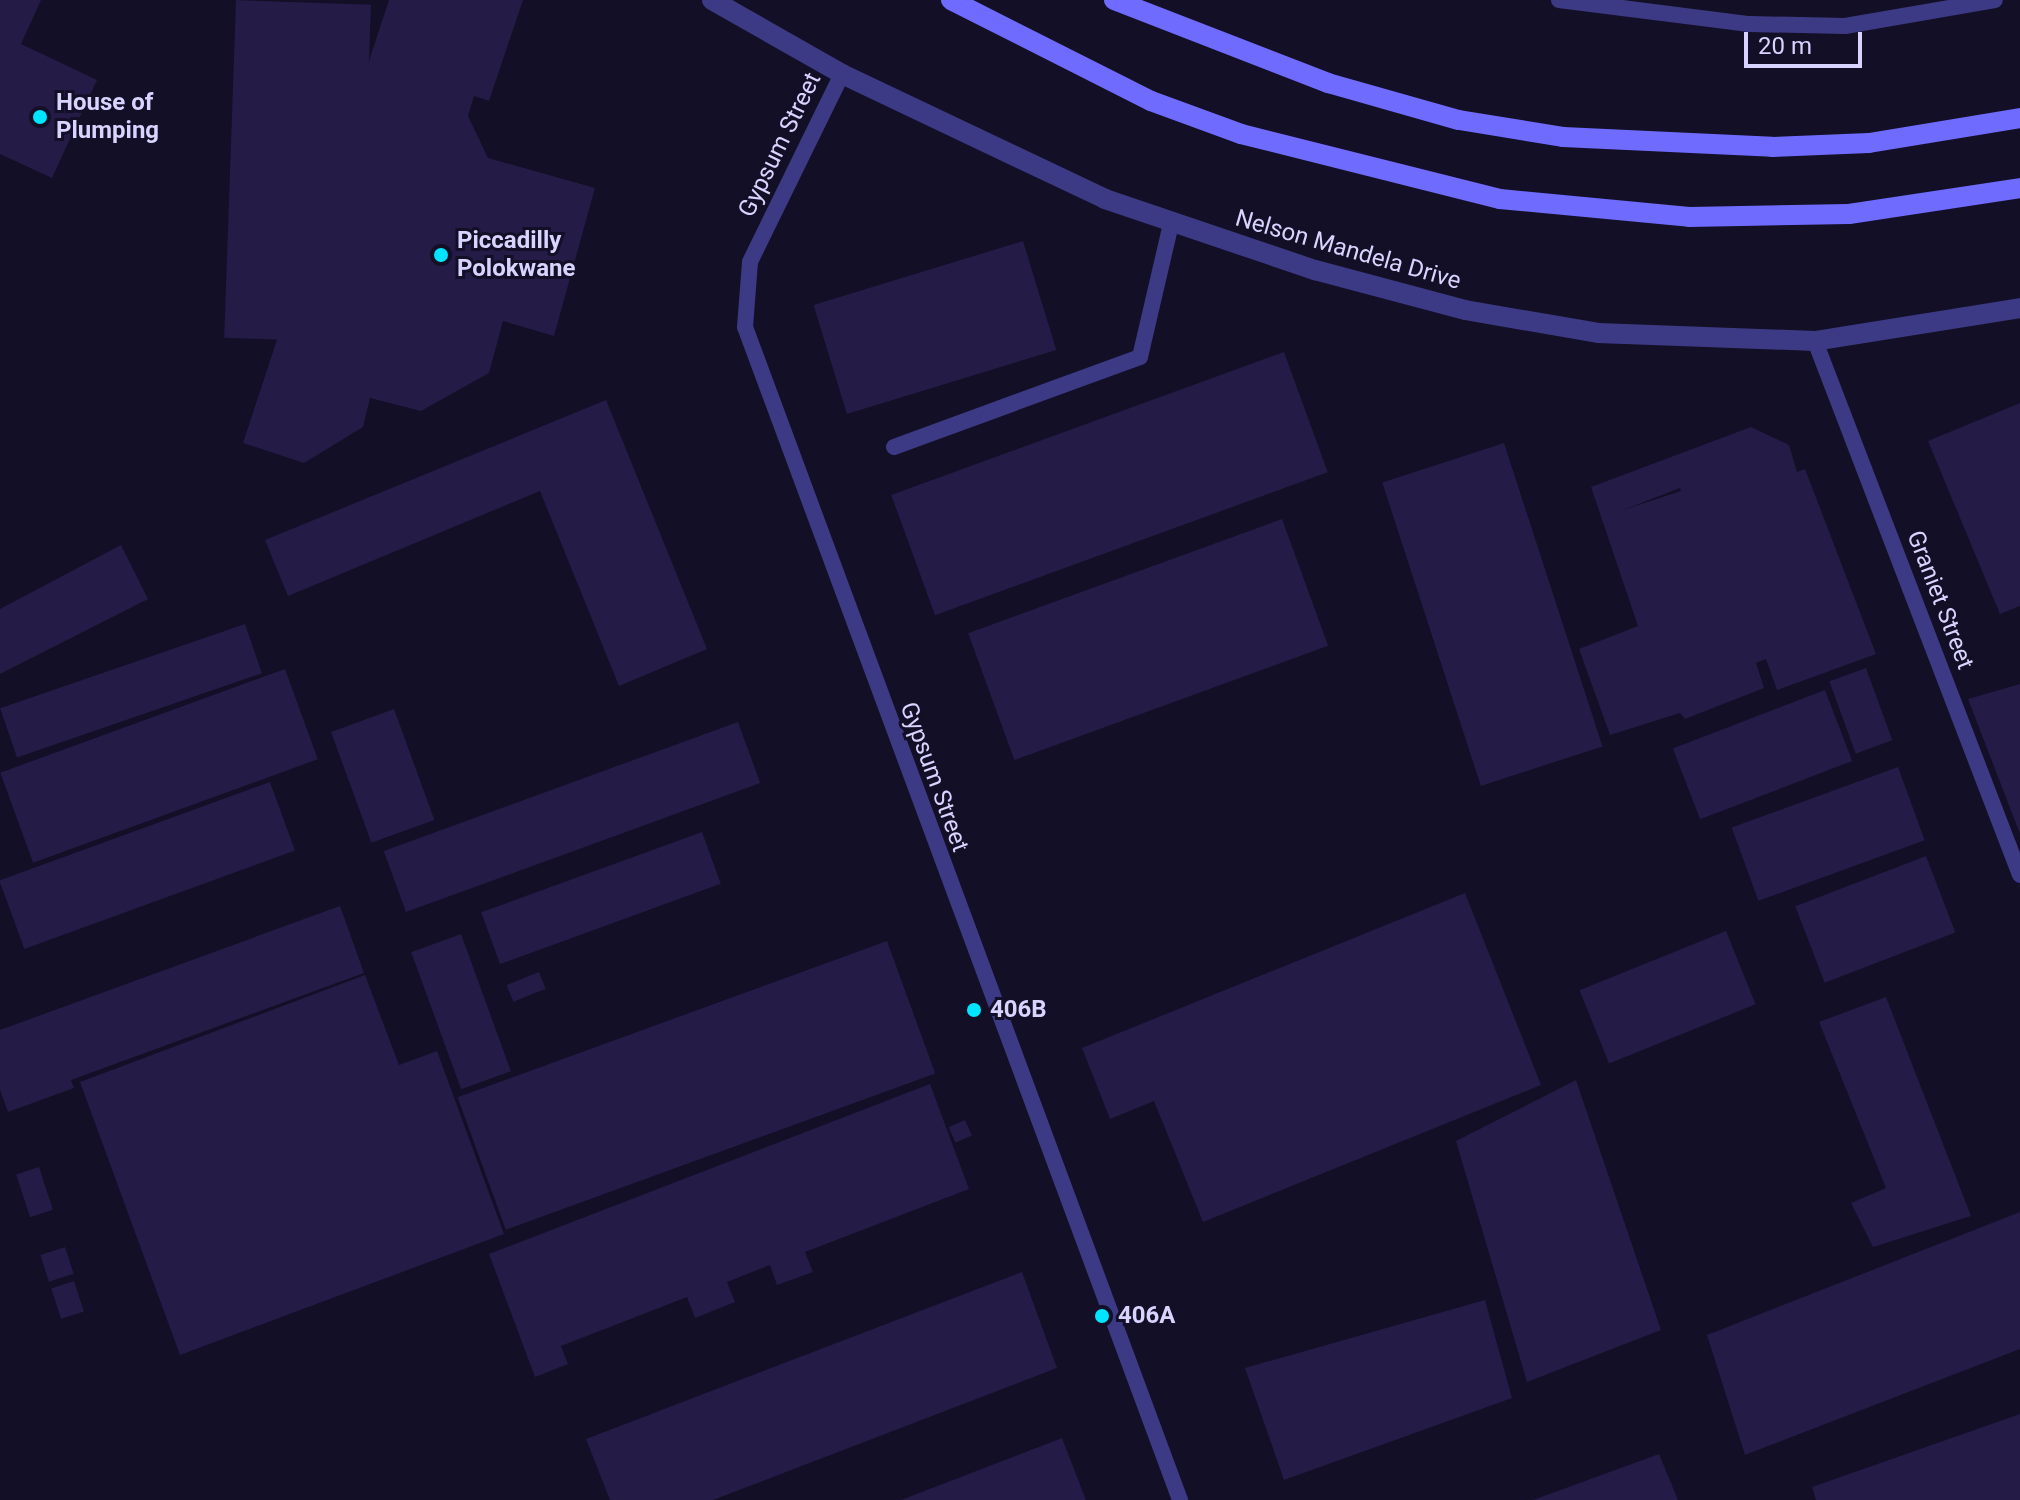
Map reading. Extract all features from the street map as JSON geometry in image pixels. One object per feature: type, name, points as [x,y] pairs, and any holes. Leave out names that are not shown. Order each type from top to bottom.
[{"type":"main road","points":[[951,0],[1151,101],[1226,128],[1500,199],[1689,217],[1849,214],[2020,188]]},
{"type":"main road","points":[[1114,0],[1328,83],[1459,120],[1563,137],[1662,146],[1814,145],[2020,118]]},
{"type":"street","name":"Nelson Mandela Drive","points":[[712,0],[842,74],[1171,224],[1465,310],[1598,333],[1815,341],[2020,308]]},
{"type":"lane","points":[[1559,0],[1749,24],[1845,26],[1995,0]]},
{"type":"lane","name":"Gypsum Street","points":[[842,74],[750,262],[745,327],[1180,1500]]},
{"type":"lane","points":[[894,447],[1140,357],[1171,224]]},
{"type":"lane","name":"Graniet Street","points":[[1815,341],[2020,875]]},
{"type":"building","name":"House of Plumping","points":[[0,0],[41,0],[21,44],[97,80],[52,178],[0,154]]},
{"type":"building","points":[[236,0],[371,5],[359,343],[224,338]]},
{"type":"building","name":"Piccadilly Polokwane","points":[[389,0],[523,0],[489,101],[474,96],[468,116],[488,158],[595,188],[554,336],[503,321],[489,373],[421,411],[370,398],[363,427],[304,463],[243,443]]},
{"type":"building","points":[[1023,241],[1056,350],[847,414],[814,305]]},
{"type":"building","points":[[1284,352],[1328,472],[935,615],[891,495]]},
{"type":"building","points":[[606,400],[707,649],[619,686],[540,491],[288,596],[265,540]]},
{"type":"building","points":[[2020,403],[2020,606],[2000,614],[1928,441]]},
{"type":"building","points":[[1751,427],[1789,445],[1797,472],[1805,469],[1876,654],[1777,690],[1766,659],[1756,663],[1764,688],[1685,719],[1680,713],[1610,735],[1579,649],[1638,626],[1591,487]],"holes":[[[1680,488],[1681,491],[1623,510]]]},
{"type":"building","points":[[1504,443],[1603,746],[1481,786],[1382,483]]},
{"type":"building","points":[[1282,519],[1328,646],[1014,760],[968,633]]},
{"type":"building","points":[[121,545],[148,599],[0,674],[0,609]]},
{"type":"building","points":[[245,624],[262,673],[17,757],[0,708]]},
{"type":"building","points":[[1866,668],[1892,740],[1856,754],[1829,681]]},
{"type":"building","points":[[285,669],[318,759],[33,863],[0,773]]},
{"type":"building","points":[[2020,684],[2020,834],[1968,699]]},
{"type":"building","points":[[1825,690],[1852,761],[1700,819],[1673,748]]},
{"type":"building","points":[[394,709],[434,820],[371,843],[331,732]]},
{"type":"building","points":[[738,722],[760,783],[406,912],[384,851]]},
{"type":"building","points":[[1898,767],[1925,840],[1758,901],[1732,828]]},
{"type":"building","points":[[270,782],[295,851],[24,949],[0,880]]},
{"type":"building","points":[[702,832],[721,884],[500,964],[481,912]]},
{"type":"building","points":[[1926,856],[1955,933],[1825,983],[1795,906]]},
{"type":"building","points":[[1465,893],[1541,1085],[1203,1222],[1154,1101],[1110,1119],[1082,1048]]},
{"type":"building","points":[[340,906],[364,973],[71,1080],[74,1088],[8,1112],[0,1090],[0,1030]]},
{"type":"building","points":[[1726,931],[1756,1004],[1609,1063],[1580,990]]},
{"type":"building","points":[[461,934],[511,1071],[461,1089],[411,952]]},
{"type":"building","points":[[887,941],[935,1073],[506,1230],[458,1097]]},
{"type":"building","points":[[539,972],[546,989],[513,1002],[507,985]]},
{"type":"building","points":[[365,975],[399,1065],[437,1051],[504,1234],[180,1355],[80,1082]]},
{"type":"building","points":[[1886,997],[1971,1216],[1873,1247],[1851,1203],[1886,1188],[1819,1022]]},
{"type":"building","points":[[1576,1080],[1661,1330],[1527,1382],[1456,1141]]},
{"type":"building","points":[[930,1084],[969,1189],[805,1252],[813,1272],[777,1285],[770,1265],[727,1282],[735,1302],[695,1318],[687,1297],[561,1346],[568,1364],[535,1377],[489,1254]]},
{"type":"building","points":[[965,1120],[972,1136],[955,1143],[949,1127]]},
{"type":"building","points":[[39,1167],[53,1210],[30,1217],[16,1174]]},
{"type":"building","points":[[2020,1212],[2020,1349],[1745,1455],[1707,1335]]},
{"type":"building","points":[[65,1247],[74,1274],[49,1282],[40,1255]]},
{"type":"building","points":[[1022,1272],[1057,1368],[713,1500],[610,1500],[586,1439]]},
{"type":"building","points":[[74,1281],[84,1311],[61,1319],[51,1288]]},
{"type":"building","points":[[1485,1300],[1512,1398],[1284,1480],[1245,1368]]},
{"type":"building","points":[[2020,1414],[2020,1500],[1816,1500],[1812,1487]]},
{"type":"building","points":[[1062,1438],[1086,1500],[901,1500]]},
{"type":"building","points":[[1659,1454],[1678,1500],[1533,1500]]},
{"type":"place","name":"House of Plumping","points":[[40,117]]},
{"type":"place","name":"Piccadilly Polokwane","points":[[441,255]]},
{"type":"place","name":"406B","points":[[974,1010]]},
{"type":"place","name":"406A","points":[[1102,1316]]}]
